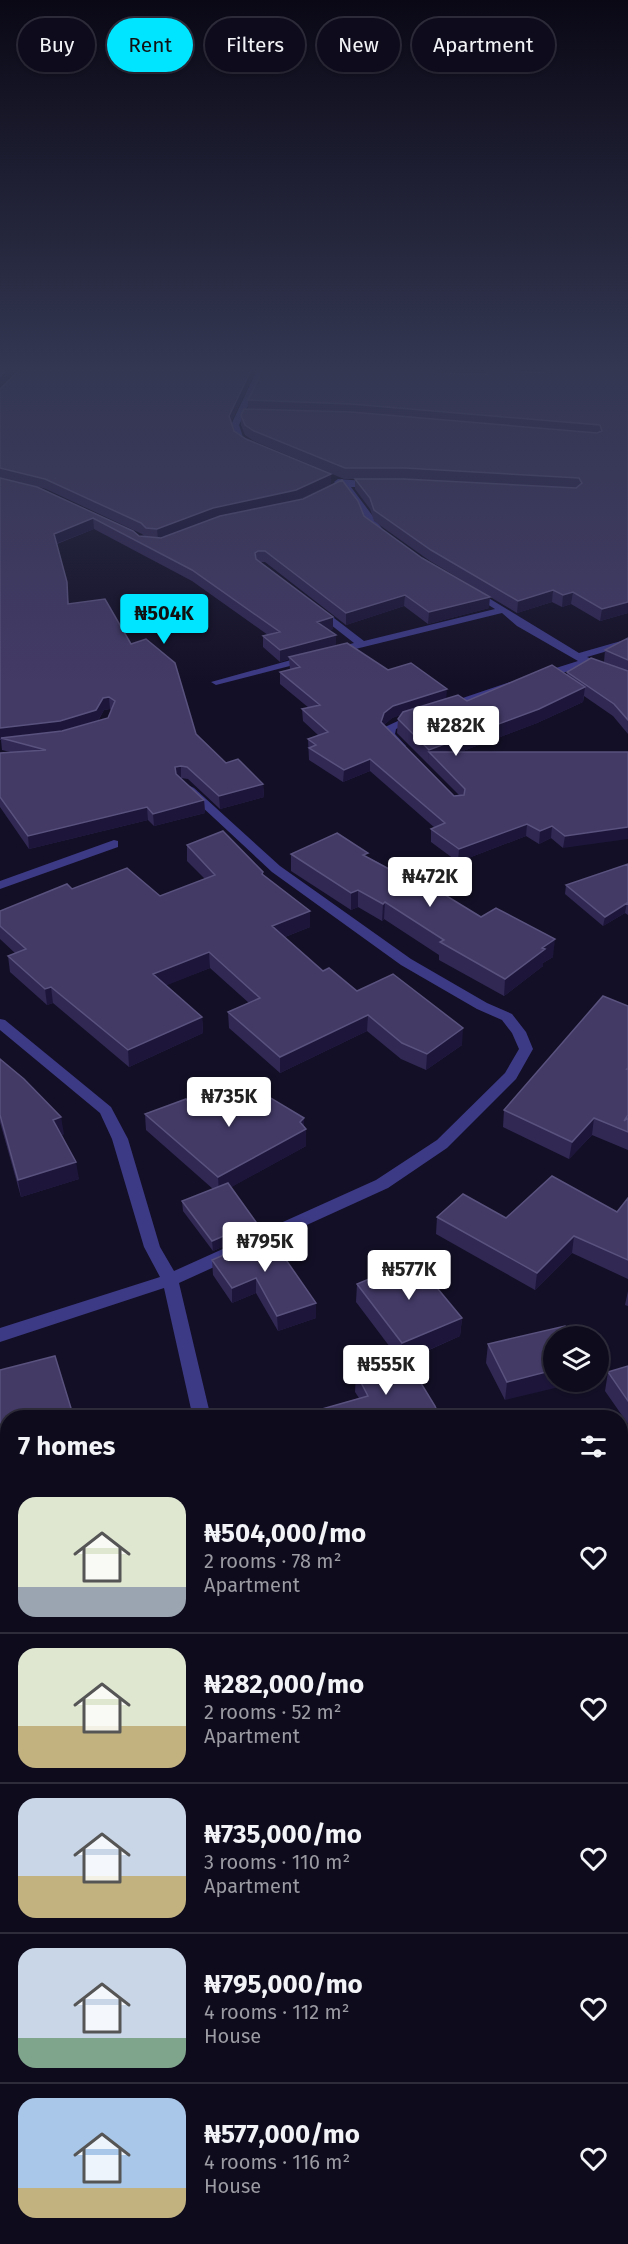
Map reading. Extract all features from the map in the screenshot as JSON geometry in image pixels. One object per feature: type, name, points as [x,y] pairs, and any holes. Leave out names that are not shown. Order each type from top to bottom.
[{"type":"street","points":[[332,480],[343,484],[382,483]]},
{"type":"street","points":[[317,497],[343,484]]},
{"type":"street","points":[[343,484],[359,502],[368,523],[386,537]]},
{"type":"street","points":[[465,587],[504,609],[521,624],[584,659],[628,679]]},
{"type":"street","points":[[307,602],[362,645]]},
{"type":"street","points":[[328,653],[504,609]]},
{"type":"street","points":[[406,752],[389,735],[391,727],[397,722],[526,681],[628,642]]},
{"type":"street","points":[[216,682],[317,656]]},
{"type":"street","points":[[0,1335],[170,1280],[382,1184],[442,1144],[511,1076],[526,1049],[519,1032],[507,1017],[482,1006],[406,963],[276,869],[182,783]]},
{"type":"street","points":[[0,885],[114,844]]},
{"type":"street","points":[[0,1023],[106,1110],[120,1139],[152,1247],[170,1280],[200,1410]]},
{"type":"building","points":[[27,475],[329,475],[296,490],[213,508],[157,529],[146,528],[141,523],[45,479]]},
{"type":"building","points":[[522,475],[628,475],[628,602],[602,609],[573,592],[563,595],[553,590],[518,601],[431,550],[374,510],[370,498],[355,479],[404,479],[576,488],[582,483],[579,478]]},
{"type":"building","points":[[0,478],[37,487],[133,531],[139,536],[161,538],[220,516],[303,499],[342,480],[358,501],[364,516],[422,558],[490,597],[429,612],[405,595],[346,613],[265,551],[258,551],[255,553],[256,559],[333,617],[317,622],[336,635],[280,650],[263,636],[280,632],[192,570],[93,518],[54,534],[67,582],[68,604],[105,599],[131,644],[146,639],[175,663],[196,734],[226,763],[238,759],[263,784],[219,796],[187,767],[175,767],[176,774],[204,800],[153,814],[147,807],[28,836],[0,797],[0,753],[46,750],[1,738],[62,731],[108,718],[115,701],[109,697],[103,698],[96,710],[60,721],[0,728]]},
{"type":"building","points":[[628,638],[628,660],[605,650]]},
{"type":"building","points":[[347,643],[388,670],[411,663],[447,689],[393,706],[384,713],[381,722],[454,796],[464,795],[465,789],[429,752],[628,752],[628,827],[565,836],[552,826],[540,831],[527,824],[459,849],[431,829],[445,823],[370,759],[344,770],[309,748],[316,745],[308,739],[328,732],[302,709],[320,705],[280,672],[300,667],[289,657]]},
{"type":"building","points":[[591,658],[628,671],[628,720],[614,704],[567,672]]},
{"type":"building","points":[[552,665],[585,687],[539,709],[429,750],[398,719],[403,712],[458,695],[467,701]]},
{"type":"building","points":[[223,831],[263,872],[262,874],[310,911],[272,926],[323,971],[329,968],[357,991],[393,974],[463,1028],[427,1054],[402,1043],[368,1015],[280,1057],[228,1012],[260,998],[209,952],[153,974],[202,1017],[128,1050],[51,987],[45,989],[8,956],[26,949],[0,926],[0,911],[67,884],[72,889],[127,868],[160,896],[215,875],[187,845]]},
{"type":"building","points":[[337,833],[368,853],[363,855],[428,890],[432,887],[481,917],[496,908],[555,939],[505,979],[440,942],[444,940],[385,902],[383,904],[358,890],[351,893],[291,854]]},
{"type":"building","points":[[628,864],[628,904],[605,917],[566,885]]},
{"type":"building","points":[[603,996],[628,1006],[628,1115],[624,1121],[628,1118],[628,1132],[594,1118],[572,1142],[504,1110]]},
{"type":"building","points":[[0,1059],[24,1079],[61,1117],[53,1120],[76,1162],[18,1180],[0,1115]]},
{"type":"building","points":[[244,1082],[304,1118],[300,1122],[306,1129],[218,1177],[145,1114],[186,1099],[198,1114]]},
{"type":"building","points":[[552,1176],[617,1212],[628,1198],[628,1260],[574,1236],[537,1273],[437,1217],[463,1194],[506,1218]]},
{"type":"building","points":[[228,1183],[256,1222],[212,1241],[182,1201]]},
{"type":"building","points":[[266,1231],[316,1303],[277,1316],[256,1278],[232,1288],[212,1260],[226,1254],[223,1250]]},
{"type":"building","points":[[414,1260],[462,1318],[402,1343],[357,1284]]},
{"type":"building","points":[[543,1331],[543,1373],[507,1382],[488,1344]]},
{"type":"building","points":[[55,1356],[72,1410],[0,1410],[0,1370]]},
{"type":"building","points":[[405,1357],[437,1410],[319,1410],[368,1396],[356,1373]]},
{"type":"building","points":[[628,1366],[628,1401],[609,1373]]}]
